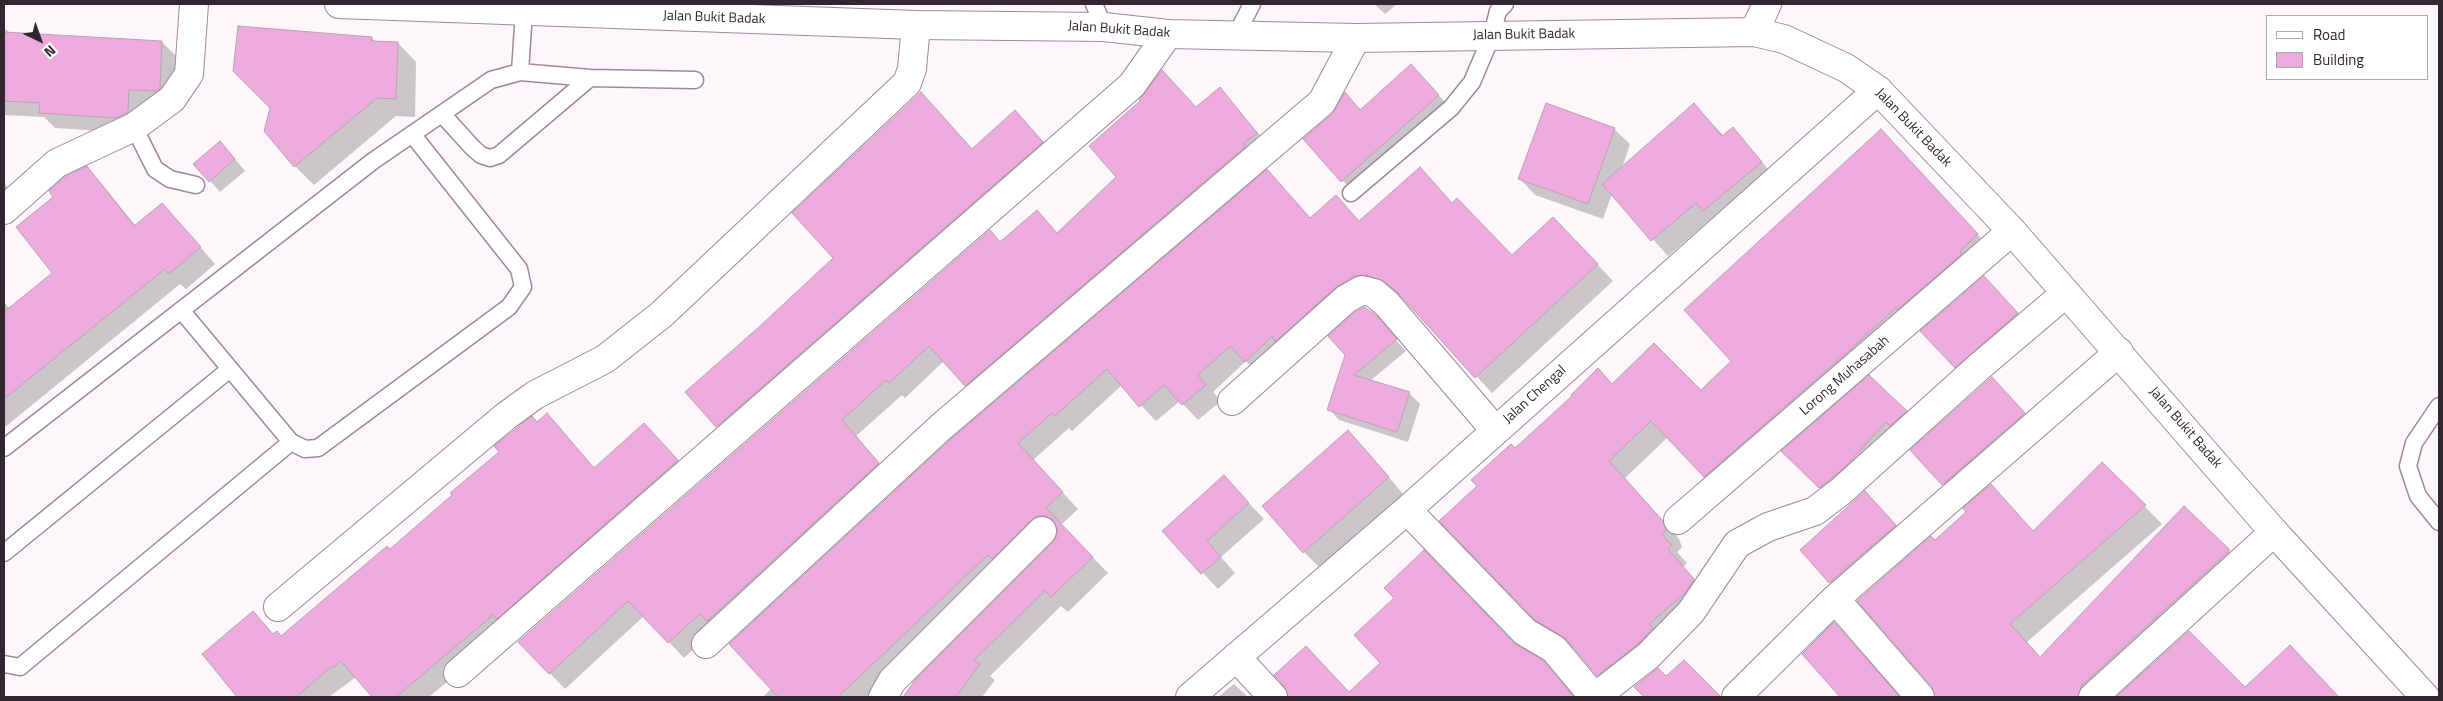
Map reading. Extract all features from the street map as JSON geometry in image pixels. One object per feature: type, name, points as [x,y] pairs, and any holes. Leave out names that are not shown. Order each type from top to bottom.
[{"type":"street","points":[[4,210],[57,163],[134,127],[172,99],[189,74],[194,4]]},
{"type":"street","name":"Jalan Bukit Badak","points":[[339,4],[459,6],[524,11],[725,11],[916,25],[1099,15],[1168,34],[1356,38],[1754,32],[1784,39],[1846,68],[1878,90],[2066,292],[2413,693]]},
{"type":"street","points":[[1754,32],[1767,4]]},
{"type":"street","points":[[278,607],[506,416],[535,395],[605,360],[662,314],[907,83],[912,68],[916,25]]},
{"type":"street","points":[[458,673],[1132,85],[1168,34]]},
{"type":"street","points":[[706,644],[941,427],[1322,102],[1356,38]]},
{"type":"street","name":"Jalan Chengal","points":[[1190,697],[1407,510],[1878,90]]},
{"type":"street","name":"Lorong Muhasabah","points":[[1678,520],[2012,232]]},
{"type":"street","points":[[1232,401],[1346,299],[1362,290],[1374,294],[1387,304],[1496,430]]},
{"type":"street","points":[[1407,510],[1525,632],[1554,649],[1595,697],[1648,656],[1691,612],[1736,544],[1768,527],[1815,511],[1840,492],[1980,366],[2066,292]]},
{"type":"street","points":[[1736,697],[1835,599],[2119,352]]},
{"type":"street","points":[[883,697],[892,681],[1042,531]]},
{"type":"street","points":[[2093,697],[2274,532]]},
{"type":"street","points":[[1835,599],[1920,697]]},
{"type":"street","points":[[1236,657],[1273,697]]},
{"type":"lane","points":[[1236,34],[1252,4]]},
{"type":"lane","points":[[1351,193],[1451,108],[1472,82],[1492,35],[1498,11],[1504,4]]},
{"type":"lane","points":[[520,72],[524,11]]},
{"type":"lane","points":[[4,448],[373,161],[491,80],[520,72],[590,78],[695,80]]},
{"type":"lane","points":[[442,114],[472,147],[481,155],[490,158],[499,155],[590,78]]},
{"type":"lane","points":[[134,127],[155,169],[170,179],[196,185]]},
{"type":"lane","points":[[180,310],[291,442],[305,449],[318,448],[509,307],[523,287],[519,269],[412,134]]},
{"type":"lane","points":[[4,553],[230,369]]},
{"type":"lane","points":[[2439,406],[2414,443],[2408,466],[2418,496],[2439,522]]},
{"type":"lane","points":[[4,664],[20,667],[291,442]]},
{"type":"building","points":[[238,26],[372,37],[372,41],[398,42],[396,99],[377,98],[294,167],[264,131],[270,108],[233,71]]},
{"type":"building","points":[[4,32],[162,41],[160,89],[156,91],[129,90],[128,112],[116,118],[39,113],[40,103],[4,101]]},
{"type":"building","points":[[1411,64],[1439,95],[1341,182],[1303,139],[1332,114],[1345,92],[1360,110]]},
{"type":"building","points":[[1162,70],[1196,107],[1220,87],[1257,133],[1244,143],[1246,146],[965,386],[929,346],[889,383],[886,380],[842,420],[879,463],[707,621],[700,614],[668,643],[628,601],[549,674],[518,642],[990,230],[1000,242],[1037,210],[1057,233],[1116,177],[1089,146],[1140,101]]},
{"type":"building","points":[[921,92],[972,149],[1015,110],[1043,142],[716,427],[685,392],[833,258],[792,213]]},
{"type":"building","points":[[1546,103],[1615,128],[1588,204],[1518,179]]},
{"type":"building","points":[[1694,103],[1722,136],[1733,127],[1762,162],[1703,211],[1696,203],[1651,241],[1602,184]]},
{"type":"building","points":[[1881,129],[1978,234],[1960,251],[1962,254],[1897,310],[1896,308],[1704,477],[1651,421],[1609,461],[1663,521],[1666,530],[1662,535],[1672,545],[1668,549],[1694,579],[1685,593],[1649,624],[1653,628],[1638,644],[1597,676],[1566,639],[1535,620],[1439,521],[1477,486],[1471,480],[1511,444],[1515,448],[1572,396],[1598,368],[1612,384],[1654,343],[1701,390],[1731,361],[1684,310]]},
{"type":"building","points":[[220,141],[235,159],[209,182],[193,164]]},
{"type":"building","points":[[87,166],[134,226],[162,203],[201,247],[169,274],[165,269],[4,399],[4,312],[52,273],[16,227],[53,197],[49,191],[66,176]]},
{"type":"building","points":[[1420,167],[1452,203],[1457,198],[1512,255],[1553,217],[1598,264],[1475,378],[1399,294],[1384,281],[1366,275],[1354,276],[1336,287],[1275,342],[1272,336],[1245,362],[1230,346],[1198,375],[1206,385],[1182,405],[1164,385],[1139,407],[1107,369],[1055,416],[1052,413],[1018,443],[1063,492],[1046,508],[1093,557],[1051,597],[1045,591],[974,660],[980,664],[956,697],[903,697],[915,680],[1053,542],[1057,536],[1057,527],[1053,520],[1046,516],[1038,516],[1031,520],[992,559],[988,555],[838,697],[778,697],[729,644],[951,439],[1267,169],[1310,218],[1336,195],[1359,221]]},
{"type":"building","points":[[1984,276],[2018,313],[1955,368],[1920,331]]},
{"type":"building","points":[[1364,307],[1376,315],[1397,339],[1354,375],[1410,392],[1397,432],[1327,410],[1345,355],[1328,336],[1355,312]]},
{"type":"building","points":[[1869,375],[1907,411],[1890,426],[1886,422],[1844,468],[1819,488],[1781,451]]},
{"type":"building","points":[[1992,377],[2025,413],[1942,485],[1910,450]]},
{"type":"building","points":[[547,413],[594,468],[644,423],[678,460],[497,619],[493,615],[396,697],[372,697],[341,661],[333,668],[331,667],[296,697],[237,697],[202,654],[253,611],[273,634],[277,631],[281,636],[387,546],[390,549],[452,495],[450,493],[499,452],[494,446],[532,416],[537,422]]},
{"type":"building","points":[[1348,430],[1389,477],[1303,553],[1262,506]]},
{"type":"building","points":[[2102,462],[2146,505],[2010,624],[2040,657],[2184,506],[2230,550],[2082,685],[2078,697],[1935,697],[1932,687],[1857,601],[1931,536],[1935,540],[1966,512],[1963,508],[1991,484],[2033,531]]},
{"type":"building","points":[[1224,475],[1249,503],[1207,541],[1221,557],[1201,574],[1162,531]]},
{"type":"building","points":[[1865,491],[1896,525],[1829,583],[1800,550]]},
{"type":"building","points":[[1424,550],[1514,643],[1544,661],[1574,697],[1288,697],[1285,687],[1274,675],[1306,646],[1349,692],[1380,663],[1354,635],[1394,598],[1384,588]]},
{"type":"building","points":[[1834,622],[1900,697],[1840,697],[1802,654]]},
{"type":"building","points":[[2189,631],[2245,687],[2290,645],[2339,697],[2116,697]]},
{"type":"building","points":[[1684,660],[1721,697],[1644,697],[1634,687],[1658,668],[1666,676]]}]
